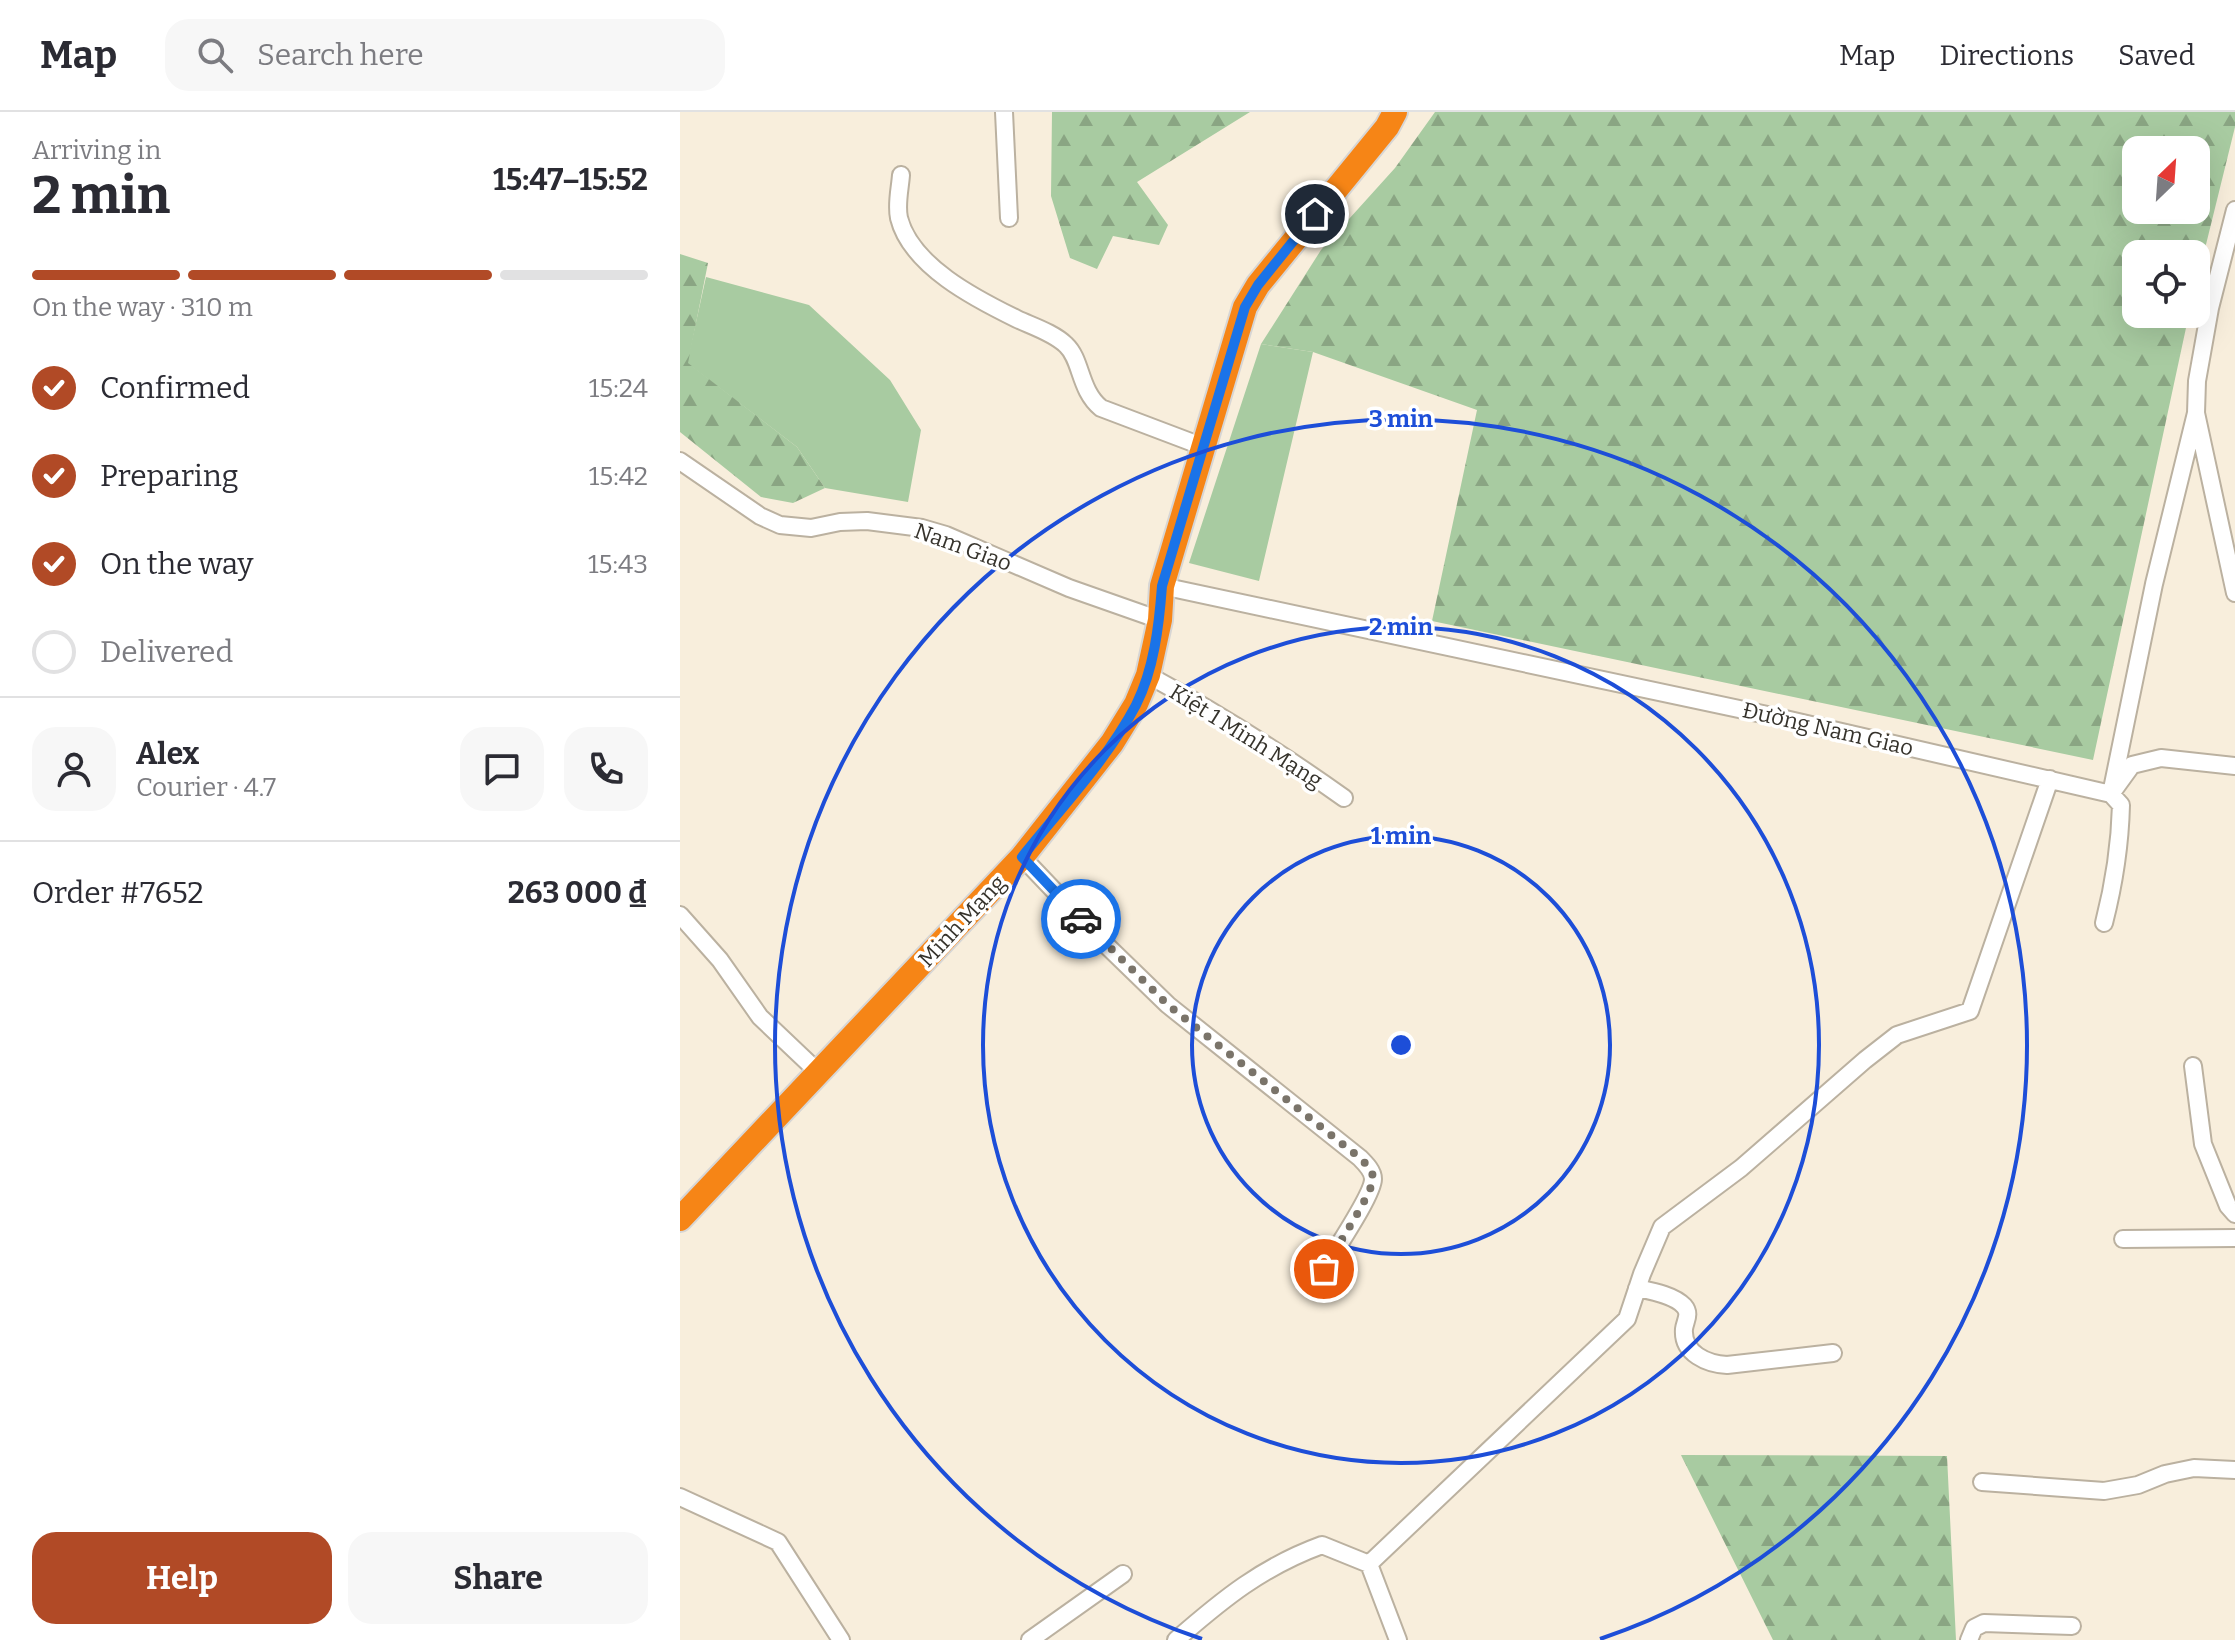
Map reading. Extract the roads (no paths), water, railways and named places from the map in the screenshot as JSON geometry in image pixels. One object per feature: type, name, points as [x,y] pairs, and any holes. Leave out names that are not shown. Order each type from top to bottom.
[{"type":"highway","name":"Minh Mạng","points":[[680,1219],[1022,857],[1112,743],[1136,704],[1148,675],[1160,620],[1162,586],[1245,307],[1258,285],[1387,127],[1395,112]]},
{"type":"street","points":[[1004,112],[1009,218]]},
{"type":"street","points":[[901,175],[899,219],[918,254],[931,266],[983,302],[1068,346],[1091,400],[1101,408],[1204,447]]},
{"type":"street","points":[[2111,794],[2154,584],[2196,413],[2197,381],[2210,308],[2235,210]]},
{"type":"street","points":[[2196,413],[2235,593]]},
{"type":"street","name":"Nam Giao","points":[[680,461],[760,516],[780,525],[811,528],[867,521],[922,528],[946,535],[1069,588],[1160,620]]},
{"type":"street","name":"Đường Nam Giao","points":[[1162,586],[1781,718],[2111,794]]},
{"type":"street","name":"Kiệt 1 Minh Mạng","points":[[1148,675],[1201,704],[1344,798]]},
{"type":"street","points":[[2111,794],[2132,765],[2146,760],[2191,759],[2235,766]]},
{"type":"street","points":[[1369,1564],[1627,1319],[1662,1227],[1741,1168],[1897,1035],[1970,1011],[2050,779]]},
{"type":"street","points":[[2104,923],[2116,877],[2121,828],[2121,805],[2111,794]]},
{"type":"street","points":[[1022,857],[1150,989],[1371,1170],[1373,1177],[1369,1192],[1324,1269]]},
{"type":"street","points":[[680,915],[720,960],[760,1017],[819,1073]]},
{"type":"street","points":[[2193,1066],[2203,1144],[2228,1206],[2235,1214]]},
{"type":"street","points":[[2123,1239],[2235,1238]]},
{"type":"street","points":[[1637,1288],[1658,1293],[1685,1306],[1688,1313],[1685,1337],[1693,1352],[1710,1364],[1727,1365],[1833,1353]]},
{"type":"street","points":[[1982,1482],[2104,1491],[2138,1485],[2165,1474],[2194,1468],[2235,1470]]},
{"type":"street","points":[[680,1497],[778,1542],[841,1640]]},
{"type":"street","points":[[1176,1640],[1223,1599],[1285,1559],[1322,1545],[1369,1564],[1398,1640]]},
{"type":"street","points":[[1030,1640],[1123,1574]]},
{"type":"street","points":[[1969,1640],[1974,1628],[1984,1623],[2072,1626]]}]
